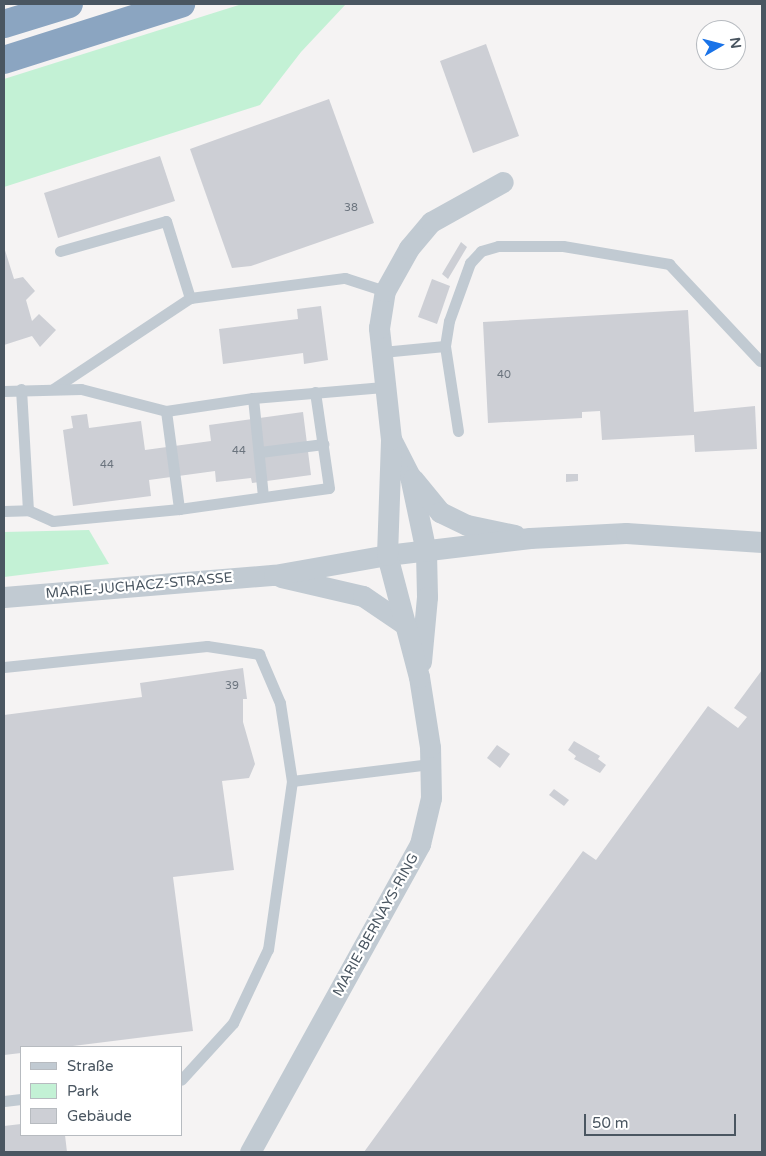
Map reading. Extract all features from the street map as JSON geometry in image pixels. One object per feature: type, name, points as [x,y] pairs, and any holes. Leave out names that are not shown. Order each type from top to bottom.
[{"type":"highway","points":[[4,24],[69,4]]},
{"type":"highway","points":[[4,60],[181,4]]},
{"type":"street","name":"MARIE-BERNAYS-RING","points":[[250,1152],[420,844],[431,798],[430,764],[420,677],[404,624],[387,555],[391,439],[379,328],[385,291],[409,248],[431,222],[503,182]]},
{"type":"street","name":"MARIE-BERNAYS-RING","points":[[391,439],[410,476],[426,552],[427,597],[420,677]]},
{"type":"street","name":"MARIE-JUCHACZ-STRASSE","points":[[410,476],[440,512],[467,524],[530,538]]},
{"type":"street","name":"MARIE-JUCHACZ-STRASSE","points":[[4,596],[274,574],[387,555],[426,552],[530,538],[626,533],[762,542]]},
{"type":"street","name":"MARIE-JUCHACZ-STRASSE","points":[[274,574],[363,596],[404,624]]},
{"type":"lane","points":[[60,251],[166,221],[190,298]]},
{"type":"lane","points":[[458,430],[445,346],[460,286],[470,263],[481,250],[498,246],[564,246],[669,264],[760,361]]},
{"type":"lane","points":[[53,389],[190,298],[344,278],[385,291]]},
{"type":"lane","points":[[382,352],[445,346]]},
{"type":"lane","points":[[4,391],[21,389],[82,389],[166,411],[253,398],[384,387]]},
{"type":"lane","points":[[21,389],[28,510]]},
{"type":"lane","points":[[4,511],[28,510],[53,521],[179,509],[329,488],[315,392]]},
{"type":"lane","points":[[253,398],[263,496]]},
{"type":"lane","points":[[166,411],[179,509]]},
{"type":"lane","points":[[260,452],[323,444]]},
{"type":"lane","points":[[4,668],[206,646],[259,654],[280,703],[292,781],[268,949],[233,1023],[182,1079]]},
{"type":"lane","points":[[292,781],[430,764]]},
{"type":"lane","points":[[4,1101],[20,1099]]},
{"type":"green space","points":[[242,4],[346,4],[301,52],[260,105],[4,187],[4,79]]},
{"type":"green space","points":[[89,530],[109,564],[4,577],[4,532]]},
{"type":"building","points":[[486,44],[519,136],[473,153],[440,61]]},
{"type":"building","points":[[329,99],[374,223],[251,266],[232,268],[190,149]]},
{"type":"building","points":[[160,156],[175,201],[58,238],[44,193]]},
{"type":"building","points":[[461,242],[467,247],[448,279],[442,274]]},
{"type":"building","points":[[4,247],[14,279],[23,277],[35,291],[26,300],[32,321],[39,314],[56,330],[40,347],[32,336],[4,345]]},
{"type":"building","points":[[432,279],[450,286],[437,324],[418,317]]},
{"type":"building","points":[[321,306],[328,360],[304,364],[303,353],[223,364],[219,329],[298,319],[297,309]]},
{"type":"building","points":[[688,310],[694,412],[755,406],[757,449],[695,452],[694,435],[602,440],[600,411],[582,412],[582,418],[488,423],[483,322]]},
{"type":"building","points":[[303,412],[311,475],[252,483],[251,478],[216,482],[215,471],[149,480],[151,496],[73,506],[63,430],[73,428],[71,416],[87,414],[89,428],[141,421],[145,450],[211,441],[209,425]]},
{"type":"building","points":[[566,474],[578,474],[578,481],[566,482]]},
{"type":"building","points":[[243,668],[247,699],[243,699],[243,722],[255,764],[249,778],[222,781],[234,870],[173,877],[193,1031],[73,1046],[20,1046],[20,1053],[4,1055],[4,715],[142,697],[140,683]]},
{"type":"building","points":[[762,670],[762,1152],[364,1152],[583,851],[596,860],[708,706],[738,728],[747,717],[734,708]]},
{"type":"building","points":[[574,741],[600,756],[598,759],[606,765],[600,773],[574,759],[576,756],[568,750]]},
{"type":"building","points":[[497,745],[510,754],[500,768],[487,758]]},
{"type":"building","points":[[554,789],[569,800],[564,806],[549,795]]},
{"type":"building","points":[[20,1124],[20,1136],[65,1136],[67,1152],[4,1152],[4,1126]]}]
